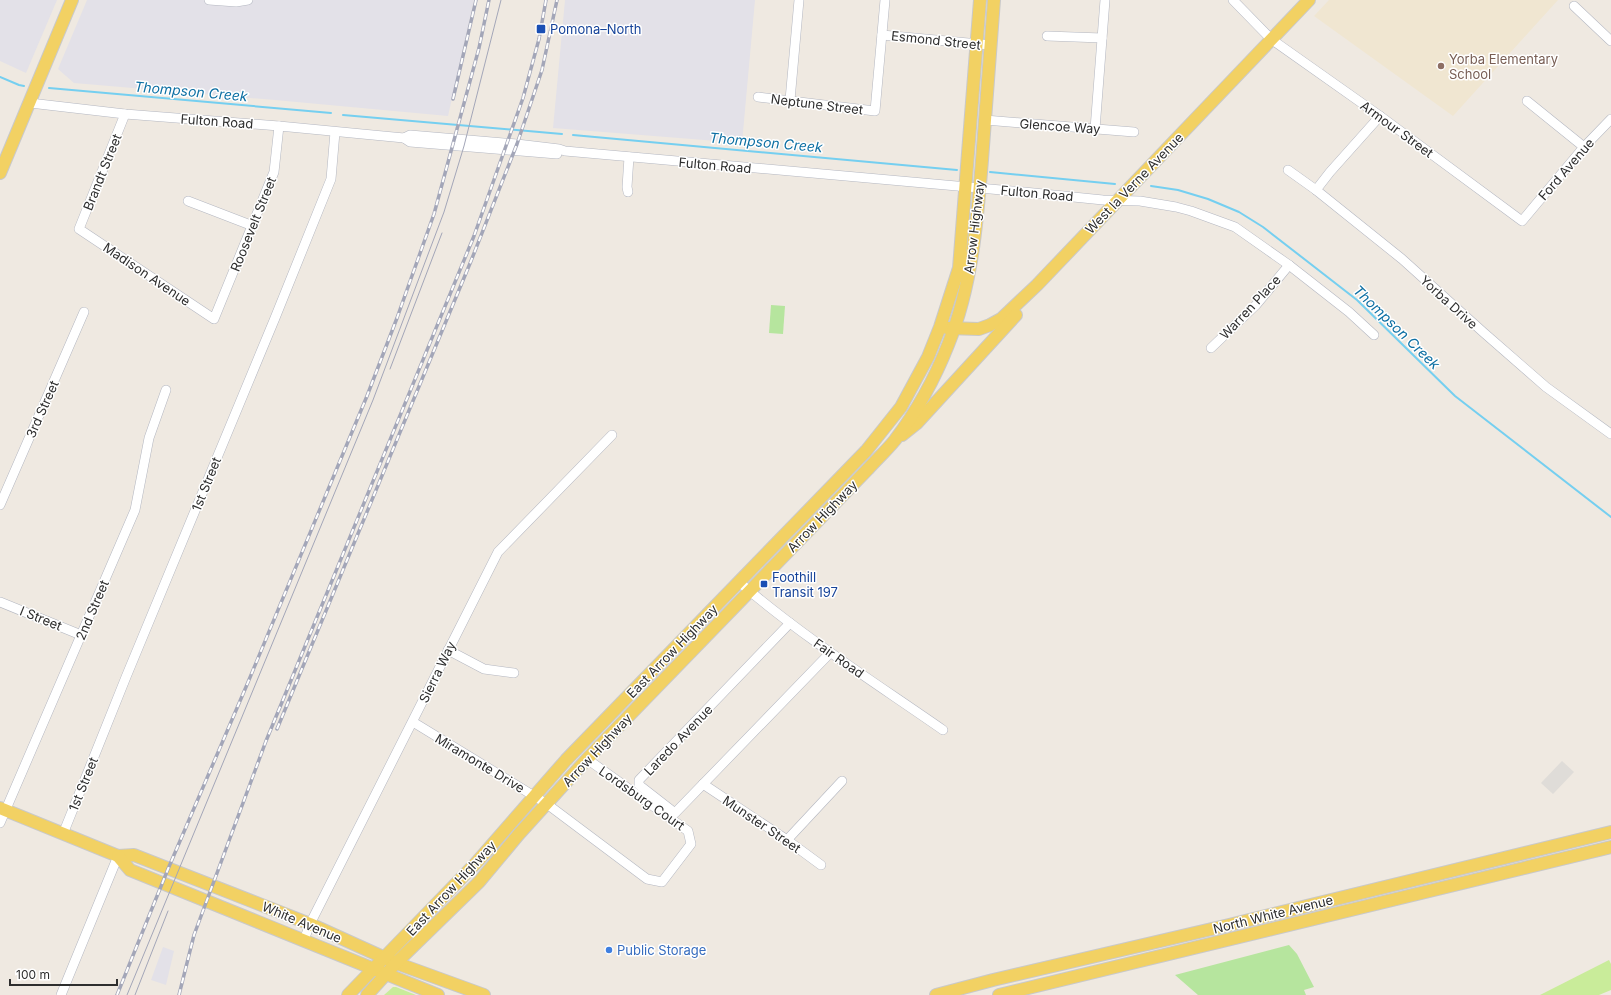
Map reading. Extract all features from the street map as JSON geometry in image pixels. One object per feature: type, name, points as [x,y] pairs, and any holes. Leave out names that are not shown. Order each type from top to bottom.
[{"type":"main road","points":[[0,173],[72,0]]},
{"type":"main road","name":"Arrow Highway","points":[[940,327],[959,268],[980,0]]},
{"type":"main road","name":"Arrow Highway","points":[[367,995],[386,975],[390,960],[479,882],[587,759],[894,440],[930,384],[954,328],[965,294],[970,268],[980,188],[994,0]]},
{"type":"main road","name":"West la Verne Avenue","points":[[940,327],[979,329],[1001,320],[1118,201],[1309,0]]},
{"type":"main road","points":[[894,440],[917,423],[1036,294],[1037,285]]},
{"type":"main road","name":"East Arrow Highway","points":[[348,995],[374,968],[390,960],[566,760],[850,467],[883,431],[913,387],[928,357],[940,327]]},
{"type":"main road","name":"White Avenue","points":[[3,809],[118,856],[134,855],[310,924],[390,960],[484,995]]},
{"type":"main road","name":"North White Avenue","points":[[936,995],[993,980],[1229,925],[1611,832]]},
{"type":"main road","name":"North White Avenue","points":[[999,995],[1611,847]]},
{"type":"main road","name":"White Avenue","points":[[118,856],[130,870],[438,995]]},
{"type":"street","points":[[209,0],[236,2],[248,0]]},
{"type":"street","points":[[790,100],[800,0]]},
{"type":"street","points":[[882,35],[885,0]]},
{"type":"street","points":[[1095,129],[1106,0]]},
{"type":"street","name":"Armour Street","points":[[1233,0],[1271,39],[1380,116],[1522,221]]},
{"type":"street","points":[[1574,6],[1611,40]]},
{"type":"street","name":"Neptune Street","points":[[758,97],[875,111],[882,35]]},
{"type":"street","name":"Esmond Street","points":[[882,35],[990,45]]},
{"type":"street","points":[[1047,36],[1102,38]]},
{"type":"street","points":[[1527,102],[1584,147]]},
{"type":"street","name":"Fulton Road","points":[[30,103],[125,114],[279,126],[404,138],[410,135],[517,144],[565,151],[629,157],[1118,201],[1140,201],[1176,207],[1235,227],[1350,312],[1374,335]]},
{"type":"street","name":"Brandt Street","points":[[79,229],[125,114]]},
{"type":"street","points":[[1316,190],[1380,116]]},
{"type":"street","name":"Ford Avenue","points":[[1522,221],[1584,147],[1611,119]]},
{"type":"street","name":"Glencoe Way","points":[[985,120],[1134,132]]},
{"type":"street","name":"Roosevelt Street","points":[[214,319],[274,172],[279,126]]},
{"type":"street","name":"1st Street","points":[[63,834],[123,684],[331,179],[335,132]]},
{"type":"street","points":[[628,192],[629,157]]},
{"type":"street","name":"Yorba Drive","points":[[1288,170],[1316,190],[1402,259],[1546,387],[1611,434]]},
{"type":"street","points":[[188,201],[253,226]]},
{"type":"street","name":"Madison Avenue","points":[[79,229],[214,319]]},
{"type":"street","name":"Warren Place","points":[[1211,348],[1256,305],[1289,266]]},
{"type":"street","name":"3rd Street","points":[[0,505],[84,312]]},
{"type":"street","name":"2nd Street","points":[[0,823],[3,809],[135,510],[149,438],[166,390]]},
{"type":"street","points":[[883,431],[894,440]]},
{"type":"street","name":"Sierra Way","points":[[304,940],[310,924],[498,552],[612,435]]},
{"type":"street","name":"Fair Road","points":[[739,582],[830,653],[944,730]]},
{"type":"street","name":"I Street","points":[[0,602],[81,634]]},
{"type":"street","name":"Laredo Avenue","points":[[790,623],[639,780],[639,785],[676,813],[830,653]]},
{"type":"street","points":[[448,650],[484,669],[514,673]]},
{"type":"street","name":"Miramonte Drive","points":[[413,722],[547,804]]},
{"type":"street","name":"Lordsburg Court","points":[[547,804],[647,879],[662,882],[691,844],[688,831],[587,759]]},
{"type":"street","points":[[787,840],[842,781]]},
{"type":"street","name":"Munster Street","points":[[703,784],[787,840],[821,865]]},
{"type":"street","points":[[61,995],[118,856]]},
{"type":"shaded area","points":[[0,0],[57,0],[26,73],[0,61]]},
{"type":"shaded area","points":[[87,0],[474,0],[448,116],[74,83],[58,69]]},
{"type":"shaded area","points":[[565,0],[755,0],[742,143],[553,128]]},
{"type":"shaded area","name":"Yorba Elementary School","points":[[1329,0],[1558,0],[1453,116],[1314,16]]},
{"type":"shaded area","points":[[1562,761],[1574,772],[1553,794],[1541,783]]},
{"type":"shaded area","points":[[163,947],[174,951],[166,985],[151,980]]},
{"type":"green space","points":[[771,305],[785,306],[783,334],[769,333]]},
{"type":"green space","points":[[1289,945],[1297,954],[1314,987],[1304,990],[1306,995],[1198,995],[1175,975]]},
{"type":"green space","points":[[1609,960],[1611,964],[1611,990],[1599,995],[1540,995]]},
{"type":"green space","points":[[393,987],[396,987],[416,995],[384,995]]},
{"type":"waterway","name":"Thompson Creek","points":[[0,77],[24,86]]},
{"type":"waterway","name":"Thompson Creek","points":[[49,88],[331,113]]},
{"type":"waterway","name":"Thompson Creek","points":[[343,115],[562,134]]},
{"type":"waterway","name":"Thompson Creek","points":[[573,135],[957,170]]},
{"type":"waterway","name":"Thompson Creek","points":[[990,172],[1115,184]]},
{"type":"waterway","name":"Thompson Creek","points":[[1151,186],[1178,190],[1208,199],[1239,212],[1263,227],[1357,300],[1455,396],[1611,517]]},
{"type":"tram line","points":[[127,995],[373,400],[444,212],[464,146],[501,0]]},
{"type":"tram line","points":[[390,369],[442,233]]},
{"type":"tram line","points":[[135,995],[168,911]]},
{"type":"railway","points":[[453,99],[476,0]]},
{"type":"railway","points":[[117,995],[168,869],[246,687],[367,396],[397,318],[434,214],[479,48],[489,0]]},
{"type":"railway","points":[[179,995],[194,935],[266,741],[474,236],[523,98],[539,39],[546,0]]},
{"type":"railway","points":[[277,729],[471,261],[517,144],[542,70],[557,0]]},
{"type":"place","name":"Pomona–North","points":[[541,29]]},
{"type":"place","name":"Yorba Elementary School","points":[[1441,66]]},
{"type":"place","name":"Foothill Transit 197","points":[[764,584]]},
{"type":"place","name":"Public Storage","points":[[609,950]]}]
